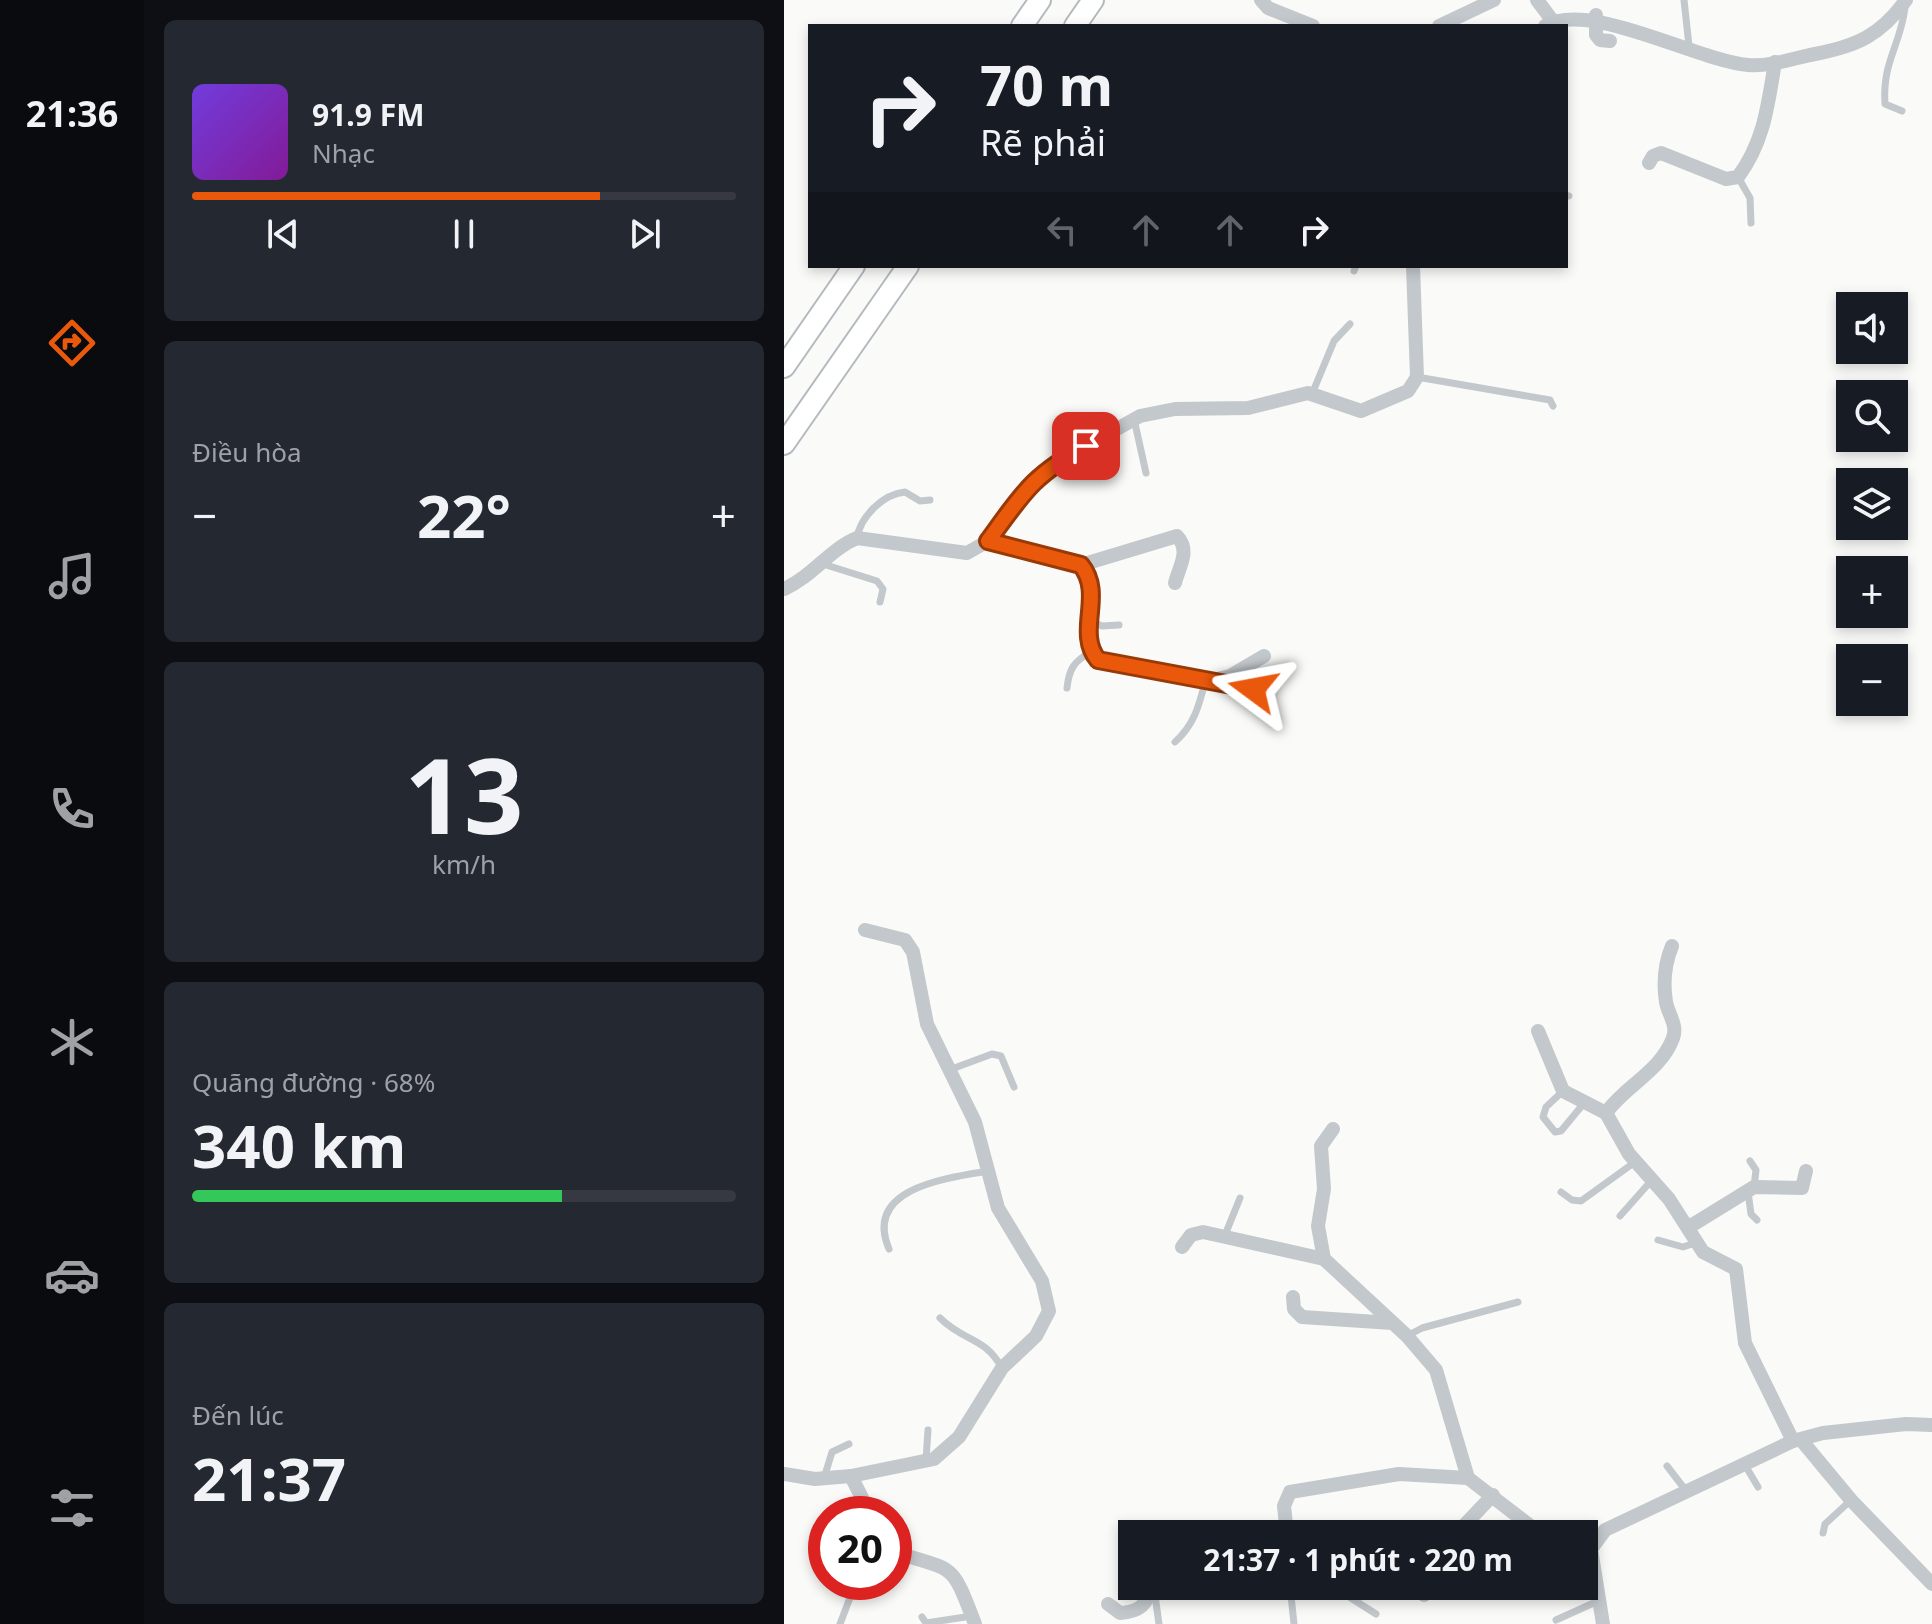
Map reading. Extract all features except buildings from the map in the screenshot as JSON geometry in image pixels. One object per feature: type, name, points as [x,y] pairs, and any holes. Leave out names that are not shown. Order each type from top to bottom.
[{"type":"main road","points":[[1023,24],[1040,0]]},
{"type":"main road","points":[[1076,24],[1093,0]]},
{"type":"main road","points":[[784,367],[853,268]]},
{"type":"main road","points":[[784,444],[907,268]]},
{"type":"street","points":[[1261,0],[1268,8],[1308,24]]},
{"type":"street","points":[[1443,24],[1494,0]]},
{"type":"street","points":[[1537,0],[1548,23],[1566,14],[1596,15],[1749,65],[1858,44],[1881,30],[1906,0]]},
{"type":"street","points":[[1596,15],[1596,35],[1600,40],[1610,41]]},
{"type":"street","points":[[1649,163],[1653,156],[1661,153],[1726,179],[1738,177],[1754,156],[1763,133],[1775,62]]},
{"type":"street","points":[[784,589],[823,564],[841,546],[857,538],[967,553],[988,541],[1029,484],[1044,470],[1134,419],[1166,410],[1248,408],[1312,394],[1361,411],[1408,391],[1417,377],[1413,268]]},
{"type":"street","points":[[988,541],[1081,565],[1177,536],[1182,542],[1184,557],[1175,583]]},
{"type":"street","points":[[1081,565],[1093,588],[1091,652],[1098,660],[1109,665],[1212,681],[1264,656]]},
{"type":"street","points":[[784,1474],[824,1478],[851,1476],[926,1462],[954,1444],[1002,1368],[1036,1336],[1049,1311],[1042,1281],[998,1208],[975,1122],[927,1024],[913,952],[905,940],[865,930]]},
{"type":"street","points":[[1606,1113],[1647,1075],[1673,1041],[1675,1030],[1666,1004],[1664,972],[1672,946]]},
{"type":"street","points":[[1538,1031],[1563,1091],[1606,1113],[1635,1162],[1711,1258],[1736,1269],[1745,1343],[1798,1441],[1932,1584]]},
{"type":"street","points":[[1324,1259],[1318,1226],[1324,1189],[1321,1146],[1333,1129]]},
{"type":"street","points":[[1689,1227],[1751,1188],[1802,1188],[1806,1171]]},
{"type":"street","points":[[1182,1247],[1191,1235],[1203,1232],[1324,1259],[1407,1336],[1436,1370],[1468,1478]]},
{"type":"street","points":[[1293,1297],[1294,1309],[1302,1317],[1392,1323]]},
{"type":"street","points":[[1598,1537],[1605,1530],[1798,1441],[1823,1433],[1906,1424],[1932,1425]]},
{"type":"street","points":[[1287,1520],[1286,1498],[1297,1488],[1399,1474],[1468,1478],[1524,1520]]},
{"type":"street","points":[[851,1476],[861,1496]]},
{"type":"street","points":[[1469,1520],[1493,1495]]},
{"type":"street","points":[[912,1556],[938,1562],[950,1571],[961,1587],[973,1620]]},
{"type":"street","points":[[1108,1604],[1120,1613],[1136,1612],[1147,1600]]},
{"type":"street","points":[[1598,1601],[1603,1624]]},
{"type":"lane","points":[[1684,0],[1689,46]]},
{"type":"lane","points":[[1902,111],[1885,104],[1885,70],[1904,23],[1906,0]]},
{"type":"lane","points":[[1738,177],[1750,198],[1751,223]]},
{"type":"lane","points":[[1312,394],[1334,341],[1350,324]]},
{"type":"lane","points":[[1417,377],[1550,400],[1553,406]]},
{"type":"lane","points":[[1134,419],[1146,473]]},
{"type":"lane","points":[[857,538],[862,520],[888,497],[905,492],[920,501],[930,500]]},
{"type":"lane","points":[[823,564],[877,581],[883,589],[880,602]]},
{"type":"lane","points":[[1090,621],[1102,626],[1119,625]]},
{"type":"lane","points":[[1067,688],[1068,673],[1077,659],[1091,652]]},
{"type":"lane","points":[[1175,742],[1189,730],[1212,681],[1253,689],[1269,716]]},
{"type":"lane","points":[[949,1070],[992,1054],[1001,1056],[1014,1087]]},
{"type":"lane","points":[[1563,1091],[1546,1107],[1543,1117],[1555,1132],[1561,1131],[1586,1102]]},
{"type":"lane","points":[[1750,1161],[1756,1170],[1751,1188],[1751,1214],[1757,1220]]},
{"type":"lane","points":[[1561,1192],[1572,1200],[1581,1201],[1635,1162]]},
{"type":"lane","points":[[889,1249],[882,1231],[883,1218],[903,1197],[930,1180],[989,1171]]},
{"type":"lane","points":[[1620,1216],[1651,1181]]},
{"type":"lane","points":[[1225,1235],[1240,1198]]},
{"type":"lane","points":[[1658,1240],[1683,1247],[1698,1242]]},
{"type":"lane","points":[[1407,1336],[1422,1328],[1518,1302]]},
{"type":"lane","points":[[940,1318],[948,1327],[991,1349],[1002,1368]]},
{"type":"lane","points":[[926,1462],[928,1430]]},
{"type":"lane","points":[[824,1478],[832,1452],[849,1444]]},
{"type":"lane","points":[[1745,1465],[1758,1487]]},
{"type":"lane","points":[[1667,1466],[1687,1492]]},
{"type":"lane","points":[[1823,1533],[1825,1524],[1851,1500]]},
{"type":"lane","points":[[840,1624],[849,1600]]},
{"type":"lane","points":[[1155,1600],[1159,1624]]},
{"type":"lane","points":[[1291,1600],[1294,1624]]},
{"type":"lane","points":[[1354,1600],[1376,1614]]},
{"type":"lane","points":[[1556,1620],[1598,1601]]},
{"type":"lane","points":[[922,1617],[926,1623],[973,1620]]},
{"type":"route","points":[[1086,446],[1044,470],[1029,484],[988,541],[1081,565],[1089,575],[1093,588],[1088,641],[1091,652],[1098,660],[1109,665],[1205,682],[1218,680],[1253,689]]}]
